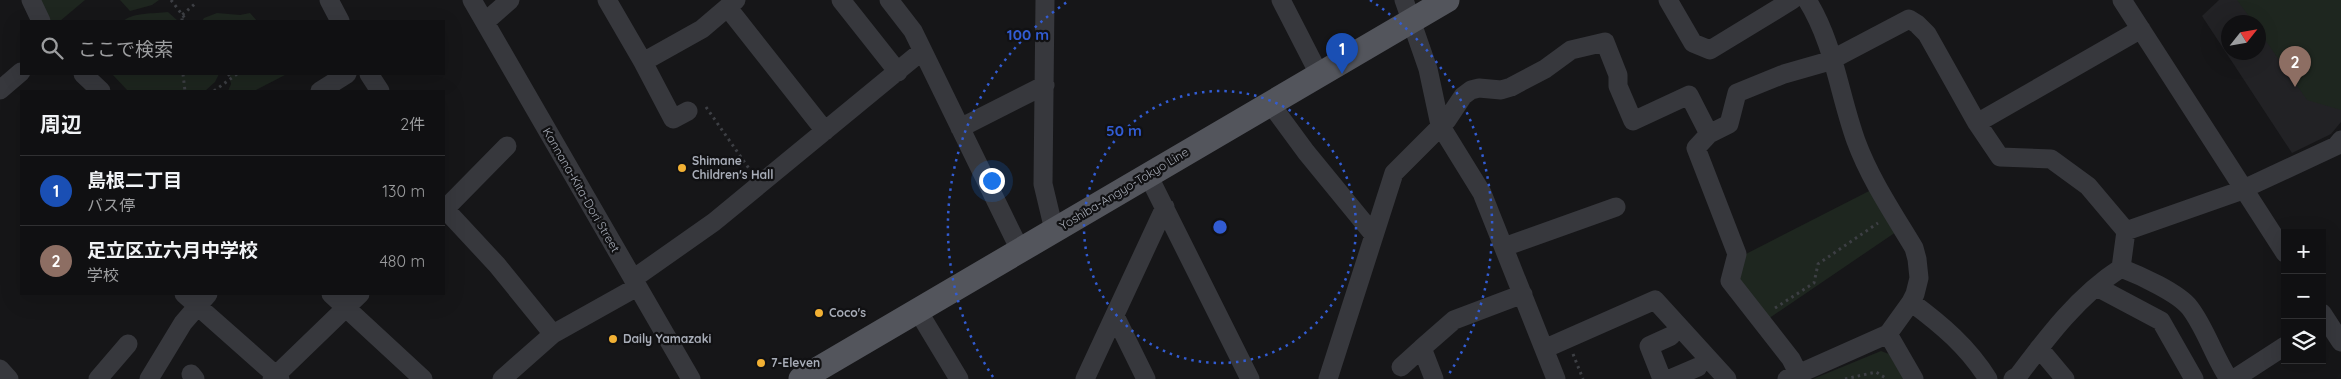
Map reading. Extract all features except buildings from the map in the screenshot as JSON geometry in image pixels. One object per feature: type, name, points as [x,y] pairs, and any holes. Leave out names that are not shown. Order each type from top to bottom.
[{"type":"main road","name":"Yoshiba-Angyo-Tokyo Line","points":[[802,379],[1319,74],[1408,10],[1447,0]]},
{"type":"street","points":[[31,0],[41,20]]},
{"type":"street","points":[[329,0],[339,20]]},
{"type":"street","name":"Kannana-Kita-Dori Street","points":[[472,0],[691,379]]},
{"type":"street","points":[[485,22],[510,0]]},
{"type":"street","points":[[607,0],[673,119],[688,111]]},
{"type":"street","points":[[841,0],[898,72]]},
{"type":"street","points":[[889,0],[913,31],[1020,250]]},
{"type":"street","points":[[1045,0],[1043,20],[1045,85],[1043,184],[1054,230]]},
{"type":"street","points":[[1281,0],[1319,74]]},
{"type":"street","points":[[1668,0],[1693,43],[1710,50],[1792,0]]},
{"type":"street","points":[[1808,0],[1818,17],[1833,60],[1856,142],[1872,179],[1914,248],[1918,259],[1919,278],[1911,302],[1888,334],[1792,376],[1791,358],[1730,281],[1737,254],[1696,148],[1709,134],[1729,124],[1737,93],[1784,74],[1833,60],[1909,19],[1917,24],[1926,34],[1977,123],[2000,157],[2051,159],[2088,186],[2126,231],[2121,268],[2097,287],[2056,325],[2018,376],[2013,379]]},
{"type":"street","points":[[2122,0],[2281,247]]},
{"type":"street","points":[[642,62],[702,29],[732,4],[825,131]]},
{"type":"street","points":[[1408,10],[1428,69],[1440,125],[1482,193],[1556,379]]},
{"type":"street","points":[[1977,123],[2141,29]]},
{"type":"street","points":[[1328,379],[1394,173],[1447,120],[1463,96],[1471,90],[1479,88],[1502,90],[1511,87],[1545,69],[1571,50],[1606,42],[1618,75],[1618,86],[1633,121],[1689,95],[1709,134]]},
{"type":"street","points":[[502,379],[553,334],[635,283],[714,222],[922,51]]},
{"type":"street","points":[[0,90],[20,73]]},
{"type":"street","points":[[84,75],[100,90]]},
{"type":"street","points":[[322,90],[345,75]]},
{"type":"street","points":[[370,75],[379,90]]},
{"type":"street","points":[[960,128],[1045,85]]},
{"type":"street","points":[[1270,102],[1306,152],[1374,235]]},
{"type":"street","points":[[2126,231],[2244,188],[2336,146],[2341,140]]},
{"type":"street","points":[[445,208],[507,146]]},
{"type":"street","points":[[1148,174],[1250,379]]},
{"type":"street","points":[[1085,379],[1165,207]]},
{"type":"street","points":[[1504,247],[1616,207]]},
{"type":"street","points":[[445,210],[496,265],[553,334]]},
{"type":"street","points":[[2121,268],[2176,296],[2190,308],[2219,364],[2229,379]]},
{"type":"street","points":[[2097,287],[2161,321],[2194,379]]},
{"type":"street","points":[[1401,367],[1454,320],[1523,294]]},
{"type":"street","points":[[149,379],[196,298],[276,378],[338,300],[356,295]]},
{"type":"street","points":[[338,300],[424,379]]},
{"type":"street","points":[[1544,349],[1655,300],[1727,379]]},
{"type":"street","points":[[1911,302],[1946,328],[1976,360],[1988,379]]},
{"type":"street","points":[[918,310],[959,379]]},
{"type":"street","points":[[1115,316],[1146,379]]},
{"type":"street","points":[[2325,319],[2341,342]]},
{"type":"street","points":[[1888,334],[1914,379]]},
{"type":"street","points":[[1662,379],[1649,346],[1671,336]]},
{"type":"street","points":[[98,379],[128,344]]},
{"type":"street","points":[[1422,348],[1434,379]]},
{"type":"street","points":[[2039,348],[2065,379]]},
{"type":"street","points":[[2234,379],[2281,349]]},
{"type":"street","points":[[1670,379],[1698,367]]},
{"type":"street","points":[[0,370],[9,379]]},
{"type":"path","points":[[171,0],[185,20]]},
{"type":"path","points":[[182,20],[182,15],[197,2]]},
{"type":"path","points":[[183,75],[184,90]]},
{"type":"path","points":[[229,75],[232,78]]},
{"type":"path","points":[[215,90],[236,75]]},
{"type":"path","points":[[688,111],[697,112],[706,106],[760,185]]},
{"type":"path","points":[[1759,318],[1814,283],[1818,264],[1893,213]]},
{"type":"path","points":[[1564,352],[1572,354],[1583,379]]},
{"type":"path","points":[[1845,379],[1876,372],[1887,379]]},
{"type":"shaded area","points":[[38,0],[85,0],[61,20],[50,20]]},
{"type":"shaded area","points":[[120,0],[159,0],[152,5],[130,11]]},
{"type":"shaded area","points":[[2219,0],[2341,0],[2341,122],[2331,134],[2292,153],[2231,60],[2266,60],[2266,15],[2221,15],[2221,45],[2202,16]]},
{"type":"shaded area","points":[[2237,0],[2341,0],[2341,110],[2307,100],[2266,41],[2266,15],[2248,15]]},
{"type":"shaded area","points":[[168,12],[177,20],[125,20],[139,15]]},
{"type":"shaded area","points":[[217,13],[240,15],[250,13],[256,20],[203,20]]},
{"type":"shaded area","points":[[113,75],[218,75],[215,82],[206,90],[127,90]]},
{"type":"shaded area","points":[[229,75],[285,75],[256,90],[228,90],[231,84]]},
{"type":"shaded area","points":[[1873,189],[1896,232],[1768,319],[1738,282],[1744,255]]},
{"type":"shaded area","points":[[1881,351],[1889,354],[1904,379],[1813,379]]},
{"type":"place","name":"島根二丁目","points":[[1342,74]]},
{"type":"place","name":"足立区立六月中学校","points":[[2295,87]]},
{"type":"place","name":"Shimane Children's Hall","points":[[682,168]]},
{"type":"place","name":"Coco's","points":[[819,313]]},
{"type":"place","name":"Daily Yamazaki","points":[[613,339]]},
{"type":"place","name":"7-Eleven","points":[[761,363]]}]
